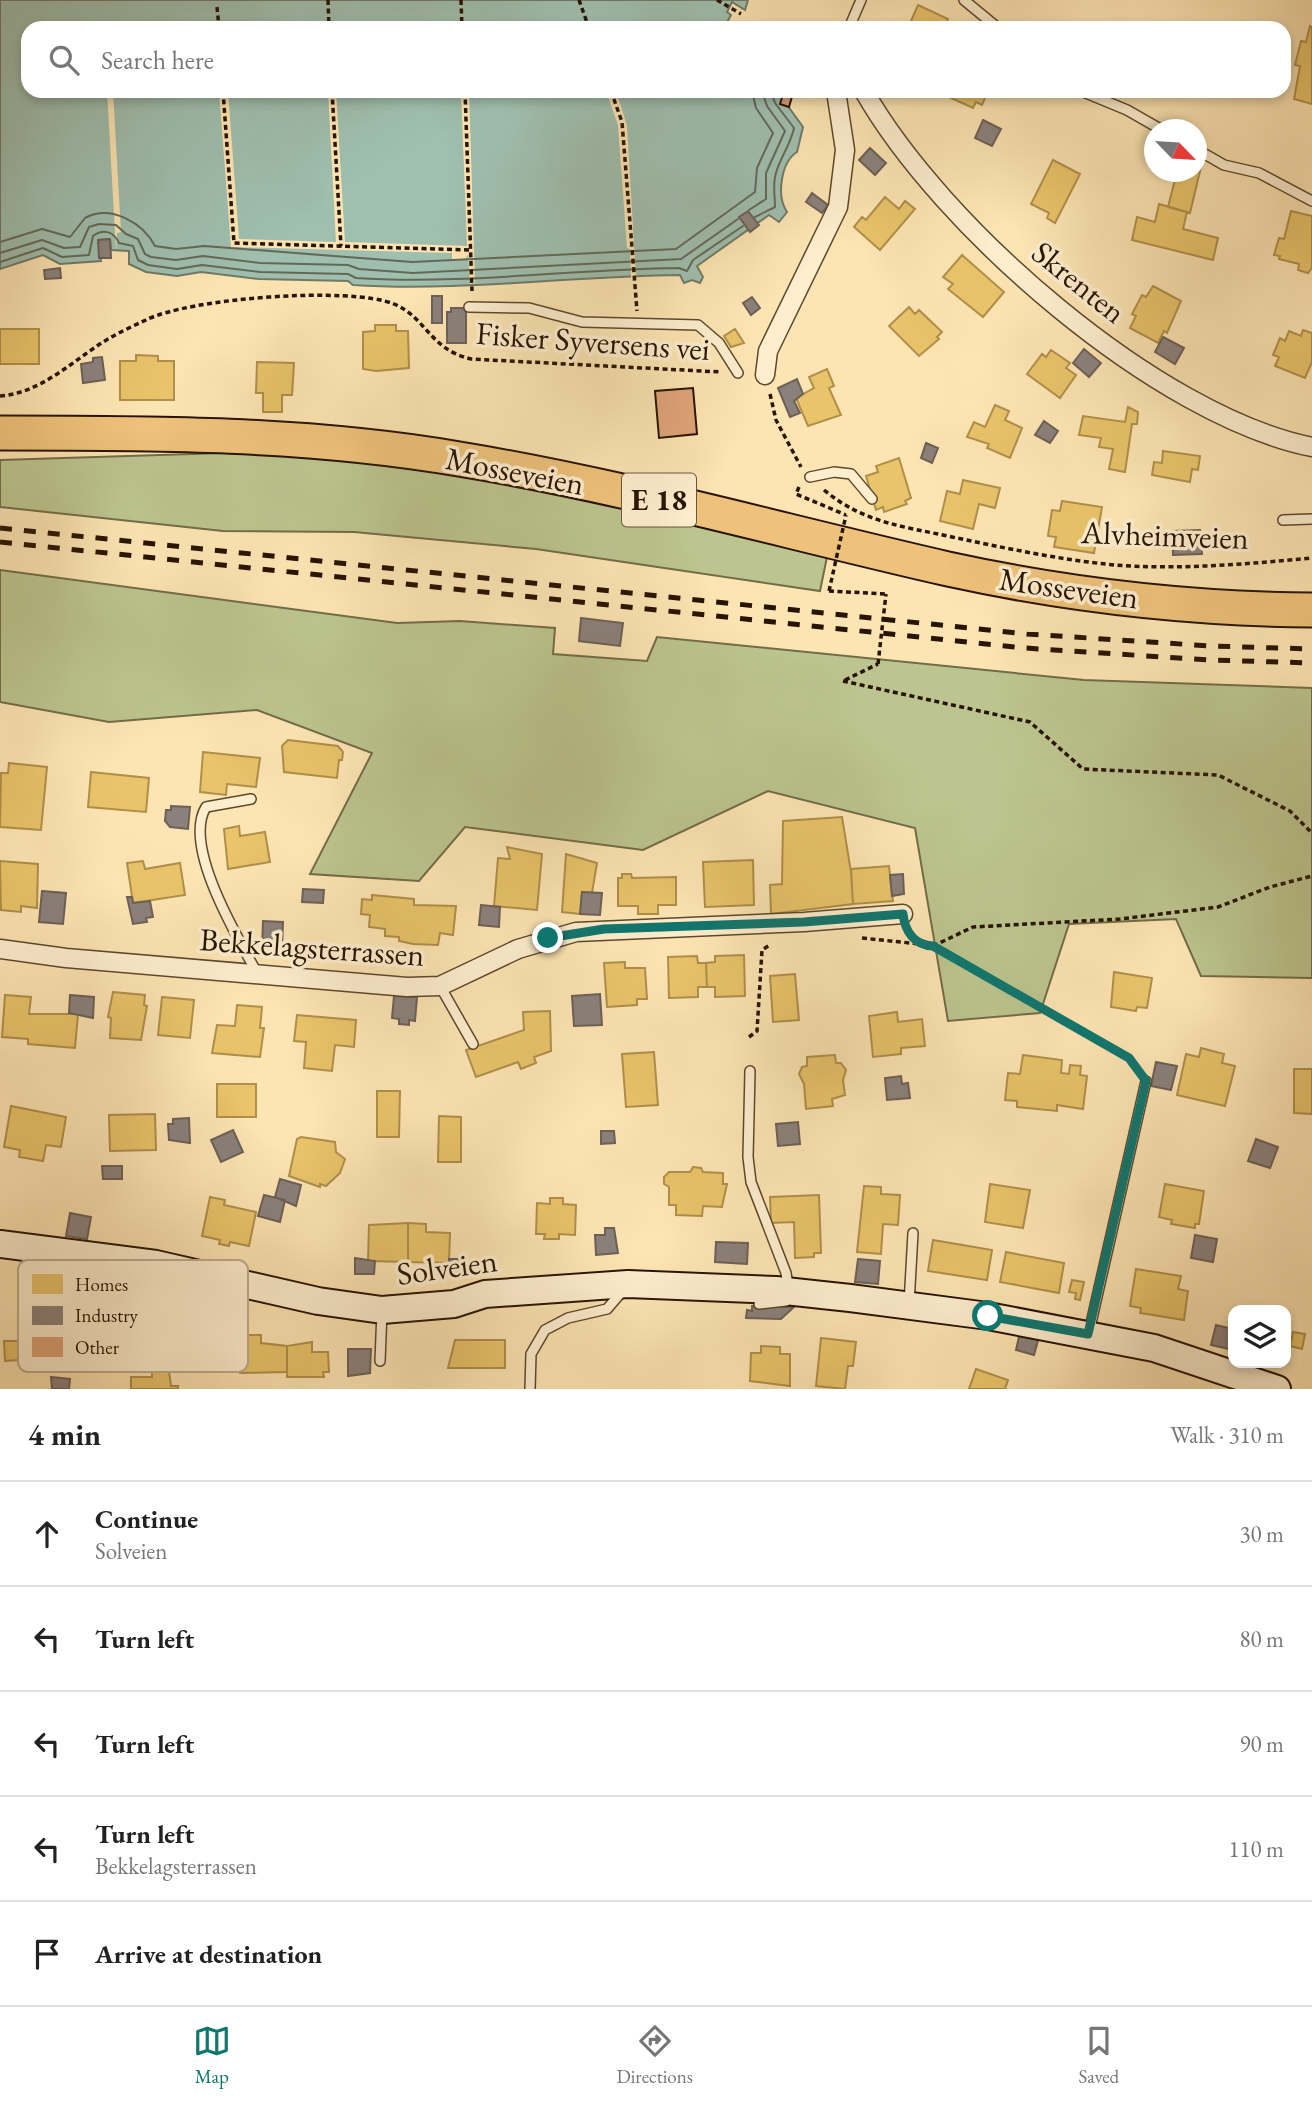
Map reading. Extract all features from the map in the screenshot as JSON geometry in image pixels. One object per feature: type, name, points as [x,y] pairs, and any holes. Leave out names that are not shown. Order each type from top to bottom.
[{"type":"highway","name":"Mosseveien","points":[[0,433],[284,437],[383,448],[461,459],[618,491],[949,569],[1046,587],[1207,606],[1312,610]]},
{"type":"street","points":[[765,375],[768,351],[838,207],[845,150],[837,98]]},
{"type":"street","name":"Skrenten","points":[[869,98],[911,159],[947,202],[996,253],[1064,312],[1193,401],[1240,426],[1312,447]]},
{"type":"street","name":"Bekkelagsterrassen","points":[[0,950],[407,987],[440,986],[517,949],[576,932],[804,922],[903,914]]},
{"type":"street","name":"Solveien","points":[[0,1244],[125,1260]]},
{"type":"street","name":"Solveien","points":[[248,1285],[318,1301],[382,1310],[454,1304],[485,1294],[628,1284],[789,1292],[908,1306],[1088,1334],[1154,1348],[1248,1384],[1277,1389]]},
{"type":"lane","points":[[852,21],[862,0]]},
{"type":"lane","points":[[964,0],[990,21]]},
{"type":"lane","points":[[1097,98],[1144,120]]},
{"type":"lane","points":[[1207,155],[1224,165],[1259,173],[1312,201]]},
{"type":"lane","points":[[470,307],[529,308],[582,322],[698,326],[719,343],[738,373]]},
{"type":"lane","points":[[810,477],[834,472],[851,474],[872,499]]},
{"type":"lane","points":[[1283,520],[1312,519]]},
{"type":"lane","points":[[251,799],[206,807],[201,822],[213,890],[257,973]]},
{"type":"lane","points":[[440,986],[473,1044]]},
{"type":"lane","points":[[750,1071],[748,1157],[751,1182],[786,1273],[789,1292],[786,1301],[759,1304]]},
{"type":"lane","points":[[1088,1334],[1146,1081]]},
{"type":"lane","points":[[908,1306],[913,1233]]},
{"type":"lane","points":[[530,1389],[531,1354],[545,1330],[568,1318],[607,1309],[628,1284]]},
{"type":"lane","points":[[380,1362],[382,1310]]},
{"type":"path","points":[[328,0],[329,21]]},
{"type":"path","points":[[461,0],[462,21]]},
{"type":"path","points":[[579,0],[586,21]]},
{"type":"path","points":[[717,0],[730,7]]},
{"type":"path","points":[[218,7],[219,21]]},
{"type":"path","points":[[224,98],[234,243],[472,250]]},
{"type":"path","points":[[332,98],[341,246]]},
{"type":"path","points":[[465,98],[472,250],[470,307]]},
{"type":"path","points":[[613,98],[622,122],[638,323]]},
{"type":"path","name":"Fisker Syversens vei","points":[[0,396],[50,379],[108,339],[156,315],[189,306],[288,297],[374,299],[394,304],[412,316],[443,349],[471,359],[738,373]]},
{"type":"path","points":[[765,375],[776,420],[792,452],[810,477]]},
{"type":"path","points":[[796,494],[846,515],[829,592],[886,594],[877,664],[843,681],[1030,722],[1083,769],[1218,775],[1290,811],[1312,833]]},
{"type":"path","name":"Alvheimveien","points":[[836,499],[847,509],[883,522],[976,542],[1114,565],[1176,566],[1312,558]]},
{"type":"path","points":[[933,946],[973,927],[1119,919],[1218,907],[1270,887],[1312,876]]},
{"type":"path","points":[[903,914],[904,928],[922,943]]},
{"type":"path","points":[[855,937],[877,942],[922,943],[933,946],[1129,1058],[1146,1081]]},
{"type":"path","points":[[749,1037],[757,1031],[762,950],[778,944]]},
{"type":"green space","points":[[285,451],[443,468],[828,552],[820,591],[536,549],[354,532],[223,531],[0,507],[0,460]]},
{"type":"green space","points":[[0,570],[397,623],[460,621],[555,628],[553,654],[647,661],[657,637],[1084,680],[1312,688],[1312,978],[1201,976],[1176,919],[1069,924],[1040,1013],[948,1021],[915,828],[768,791],[643,850],[465,827],[419,881],[310,874],[372,753],[257,710],[109,722],[0,702]]},
{"type":"water","points":[[0,0],[748,0],[745,10],[732,2],[727,12],[731,15],[728,21],[21,21],[21,98],[782,98],[803,127],[797,152],[787,163],[782,180],[782,197],[787,212],[779,222],[769,215],[697,266],[703,277],[700,283],[692,280],[684,283],[680,275],[394,287],[353,285],[348,281],[259,279],[201,272],[177,276],[146,272],[129,264],[129,251],[111,250],[110,239],[98,240],[101,261],[60,264],[43,255],[0,269]]},
{"type":"pier","points":[[107,98],[113,98],[121,232],[117,233],[116,250]]},
{"type":"pier","points":[[220,98],[229,98],[239,239],[336,242],[328,98],[336,98],[345,242],[467,246],[461,98],[469,98],[475,283],[470,284],[468,254],[465,260],[452,260],[452,253],[231,247]]},
{"type":"pier","points":[[608,98],[618,98],[627,126],[636,278],[631,278],[630,249],[627,248],[618,125]]},
{"type":"building: Homes","points":[[918,5],[948,19],[947,21],[911,21]]},
{"type":"building: Homes","points":[[1310,26],[1312,104],[1294,99],[1300,66],[1295,65],[1301,41],[1306,42]]},
{"type":"building: Homes","points":[[951,98],[985,98],[982,105],[976,102],[973,108]]},
{"type":"building: Homes","points":[[1053,160],[1080,174],[1055,223],[1047,218],[1049,213],[1031,204]]},
{"type":"building: Homes","points":[[1174,182],[1197,182],[1190,213],[1168,207]]},
{"type":"building: Homes","points":[[885,197],[899,209],[905,201],[915,209],[880,250],[854,227],[862,217],[866,220]]},
{"type":"building: Homes","points":[[1159,204],[1187,212],[1183,229],[1218,238],[1213,260],[1132,240],[1137,217],[1155,222]]},
{"type":"building: Homes","points":[[1291,211],[1312,216],[1312,268],[1308,273],[1298,270],[1299,264],[1274,255],[1279,238],[1284,239]]},
{"type":"building: Homes","points":[[962,255],[1004,292],[983,317],[948,289],[953,284],[943,277]]},
{"type":"building: Homes","points":[[1153,286],[1181,301],[1167,333],[1164,331],[1158,343],[1130,328],[1136,316],[1132,314],[1142,295],[1146,297]]},
{"type":"building: Homes","points":[[909,307],[915,314],[919,310],[942,332],[937,337],[939,339],[919,356],[889,326]]},
{"type":"building: Homes","points":[[375,325],[396,325],[396,331],[408,331],[409,368],[376,371],[363,369],[363,332],[375,331]]},
{"type":"building: Homes","points":[[0,329],[39,329],[39,364],[0,364]]},
{"type":"building: Homes","points":[[735,329],[744,343],[731,347],[724,336]]},
{"type":"building: Homes","points":[[1303,330],[1312,333],[1312,362],[1305,378],[1275,366],[1279,357],[1273,355],[1280,338],[1285,341],[1289,331],[1301,336]]},
{"type":"building: Homes","points":[[1051,350],[1070,363],[1066,368],[1076,375],[1060,398],[1027,374],[1042,354],[1046,357]]},
{"type":"building: Homes","points":[[136,355],[158,356],[158,361],[174,361],[174,400],[120,400],[120,361],[136,361]]},
{"type":"building: Homes","points":[[257,362],[294,363],[292,395],[282,395],[282,412],[263,412],[263,393],[256,393]]},
{"type":"building: Homes","points":[[827,369],[834,386],[829,388],[841,415],[808,426],[796,398],[814,388],[809,377]]},
{"type":"building: Homes","points":[[995,405],[1009,411],[1005,420],[1022,428],[1010,458],[987,448],[989,444],[967,437],[974,422],[985,427]]},
{"type":"building: Homes","points":[[1128,407],[1138,412],[1137,424],[1132,424],[1125,472],[1109,469],[1113,449],[1099,447],[1101,438],[1079,435],[1083,416],[1125,422]]},
{"type":"building: Homes","points":[[1163,451],[1200,456],[1198,470],[1192,469],[1190,482],[1152,475],[1154,462],[1162,463]]},
{"type":"building: Homes","points":[[899,458],[911,498],[905,501],[907,504],[884,512],[883,507],[876,510],[866,476],[878,472],[876,466]]},
{"type":"building: Homes","points":[[963,480],[1000,488],[995,508],[979,504],[973,529],[940,521],[947,491],[960,494]]},
{"type":"building: Homes","points":[[1062,501],[1102,507],[1094,553],[1054,547],[1056,537],[1048,536],[1052,510],[1060,511]]},
{"type":"building: Homes","points":[[288,740],[338,746],[343,752],[337,778],[284,772],[282,746]]},
{"type":"building: Homes","points":[[203,752],[260,758],[256,787],[227,784],[226,795],[200,792]]},
{"type":"building: Homes","points":[[9,763],[47,767],[41,830],[0,827],[1,773],[8,773]]},
{"type":"building: Homes","points":[[91,772],[149,778],[146,812],[88,807]]},
{"type":"building: Homes","points":[[842,817],[853,904],[771,914],[770,885],[782,884],[783,821]]},
{"type":"building: Homes","points":[[239,826],[240,836],[265,832],[270,862],[228,869],[224,829]]},
{"type":"building: Homes","points":[[507,847],[542,854],[537,910],[494,906],[498,858],[510,859]]},
{"type":"building: Homes","points":[[566,854],[597,863],[592,893],[582,892],[580,914],[562,912]]},
{"type":"building: Homes","points":[[753,860],[754,905],[705,907],[703,862]]},
{"type":"building: Homes","points":[[0,861],[38,864],[37,908],[21,906],[21,912],[1,910]]},
{"type":"building: Homes","points":[[143,861],[145,869],[180,863],[185,895],[133,903],[127,863]]},
{"type":"building: Homes","points":[[889,866],[893,901],[853,904],[851,869]]},
{"type":"building: Homes","points":[[622,874],[631,874],[632,878],[676,877],[676,905],[658,905],[658,914],[638,914],[638,906],[618,906],[618,878],[622,878]]},
{"type":"building: Homes","points":[[372,895],[414,899],[414,905],[456,906],[453,935],[440,933],[438,945],[413,944],[399,941],[399,937],[385,936],[385,929],[369,927],[370,915],[361,914],[362,899],[372,900]]},
{"type":"building: Homes","points":[[744,955],[745,996],[715,997],[715,987],[707,987],[706,963],[715,962],[715,956]]},
{"type":"building: Homes","points":[[697,956],[698,963],[706,963],[707,987],[698,987],[698,997],[669,998],[668,957]]},
{"type":"building: Homes","points":[[625,962],[625,968],[645,968],[647,999],[637,999],[637,1005],[607,1007],[604,963]]},
{"type":"building: Homes","points":[[1114,972],[1152,978],[1147,1008],[1137,1007],[1136,1011],[1111,1007]]},
{"type":"building: Homes","points":[[795,974],[799,1020],[773,1022],[770,976]]},
{"type":"building: Homes","points":[[113,992],[145,995],[144,1005],[147,1006],[141,1040],[110,1038],[111,1018],[108,1017]]},
{"type":"building: Homes","points":[[5,995],[31,997],[29,1014],[78,1014],[75,1048],[28,1044],[28,1039],[2,1037]]},
{"type":"building: Homes","points":[[162,997],[194,1000],[190,1038],[158,1035]]},
{"type":"building: Homes","points":[[237,1005],[262,1007],[260,1028],[264,1028],[260,1057],[212,1053],[217,1025],[235,1026]]},
{"type":"building: Homes","points":[[550,1011],[551,1051],[534,1057],[536,1063],[521,1069],[518,1062],[476,1077],[466,1050],[524,1030],[523,1012]]},
{"type":"building: Homes","points":[[897,1012],[898,1022],[922,1019],[925,1046],[901,1048],[901,1054],[873,1057],[869,1016]]},
{"type":"building: Homes","points":[[297,1015],[356,1020],[354,1047],[335,1045],[332,1071],[304,1068],[306,1042],[294,1041]]},
{"type":"building: Homes","points":[[1201,1048],[1224,1054],[1222,1063],[1235,1066],[1225,1106],[1177,1095],[1186,1054],[1199,1057]]},
{"type":"building: Homes","points":[[654,1052],[658,1105],[626,1107],[622,1054]]},
{"type":"building: Homes","points":[[835,1055],[836,1063],[841,1063],[846,1070],[843,1080],[845,1095],[832,1099],[833,1106],[806,1109],[804,1084],[799,1074],[802,1067],[807,1066],[807,1057]]},
{"type":"building: Homes","points":[[1023,1055],[1062,1060],[1061,1073],[1069,1074],[1070,1065],[1081,1066],[1080,1075],[1087,1076],[1083,1109],[1057,1105],[1057,1111],[1017,1107],[1017,1101],[1005,1100],[1008,1073],[1020,1074]]},
{"type":"building: Homes","points":[[1294,1069],[1312,1069],[1312,1114],[1294,1113]]},
{"type":"building: Homes","points":[[217,1084],[256,1084],[256,1117],[217,1117]]},
{"type":"building: Homes","points":[[377,1091],[400,1091],[399,1137],[377,1137]]},
{"type":"building: Homes","points":[[11,1106],[66,1117],[61,1147],[46,1145],[43,1161],[19,1157],[20,1150],[4,1147]]},
{"type":"building: Homes","points":[[155,1114],[156,1150],[110,1151],[109,1115]]},
{"type":"building: Homes","points":[[439,1116],[461,1117],[461,1162],[438,1162]]},
{"type":"building: Homes","points":[[301,1137],[335,1142],[336,1152],[345,1159],[340,1173],[326,1186],[320,1184],[320,1187],[289,1176],[297,1139]]},
{"type":"building: Homes","points":[[693,1167],[701,1168],[703,1172],[723,1173],[723,1184],[727,1184],[722,1207],[703,1206],[702,1216],[676,1215],[676,1205],[669,1205],[669,1187],[664,1184],[664,1177],[669,1172],[690,1172]]},
{"type":"building: Homes","points":[[990,1184],[1030,1190],[1023,1228],[985,1222]]},
{"type":"building: Homes","points":[[1165,1184],[1204,1191],[1199,1224],[1195,1224],[1195,1228],[1171,1224],[1172,1220],[1159,1217]]},
{"type":"building: Homes","points":[[864,1186],[881,1187],[881,1194],[900,1195],[898,1225],[883,1224],[881,1254],[857,1252]]},
{"type":"building: Homes","points":[[819,1195],[821,1253],[814,1253],[814,1257],[795,1258],[794,1222],[771,1223],[770,1197]]},
{"type":"building: Homes","points":[[210,1197],[225,1200],[224,1205],[256,1212],[249,1246],[230,1242],[229,1246],[219,1244],[220,1240],[202,1236]]},
{"type":"building: Homes","points":[[550,1198],[563,1198],[563,1204],[576,1205],[575,1235],[559,1234],[559,1239],[544,1239],[545,1234],[536,1234],[537,1203],[550,1204]]},
{"type":"building: Homes","points":[[408,1223],[426,1224],[426,1232],[450,1233],[449,1263],[408,1262]]},
{"type":"building: Homes","points":[[408,1223],[408,1262],[368,1261],[369,1225]]},
{"type":"building: Homes","points":[[933,1240],[992,1250],[987,1280],[928,1271]]},
{"type":"building: Homes","points":[[1006,1252],[1064,1263],[1059,1293],[1000,1282]]},
{"type":"building: Homes","points":[[1136,1269],[1181,1276],[1178,1289],[1188,1291],[1184,1320],[1140,1313],[1141,1308],[1130,1306]]},
{"type":"building: Homes","points":[[1072,1280],[1084,1282],[1080,1300],[1075,1299],[1076,1293],[1069,1292]]},
{"type":"building: Homes","points":[[1293,1332],[1305,1334],[1302,1349],[1291,1346]]},
{"type":"building: Homes","points":[[248,1335],[261,1335],[261,1343],[287,1346],[287,1372],[240,1373],[248,1372]]},
{"type":"building: Homes","points":[[821,1338],[856,1342],[853,1366],[848,1366],[845,1389],[816,1386]]},
{"type":"building: Homes","points":[[455,1340],[505,1340],[505,1368],[448,1368]]},
{"type":"building: Homes","points":[[4,1341],[18,1341],[18,1360],[5,1361]]},
{"type":"building: Homes","points":[[312,1342],[312,1352],[328,1352],[329,1372],[323,1372],[324,1377],[287,1377],[287,1346]]},
{"type":"building: Homes","points":[[761,1346],[780,1347],[780,1354],[790,1354],[790,1386],[750,1381],[751,1353],[761,1353]]},
{"type":"building: Homes","points":[[976,1369],[1008,1380],[1005,1389],[969,1389]]},
{"type":"building: Homes","points":[[152,1372],[169,1372],[171,1386],[178,1386],[178,1389],[131,1389],[131,1377],[152,1377]]},
{"type":"building: Industry","points":[[983,120],[1001,129],[992,146],[975,138]]},
{"type":"building: Industry","points":[[870,148],[886,163],[875,175],[859,160]]},
{"type":"building: Industry","points":[[812,193],[828,205],[822,213],[806,202]]},
{"type":"building: Industry","points":[[748,211],[759,225],[750,232],[739,217]]},
{"type":"building: Industry","points":[[110,239],[111,258],[99,258],[98,240]]},
{"type":"building: Industry","points":[[60,268],[61,278],[45,279],[44,270]]},
{"type":"building: Industry","points":[[432,296],[442,296],[442,323],[432,323]]},
{"type":"building: Industry","points":[[752,297],[760,308],[751,315],[743,303]]},
{"type":"building: Industry","points":[[451,308],[463,308],[466,312],[466,343],[447,343],[447,312],[451,312]]},
{"type":"building: Industry","points":[[1163,337],[1184,348],[1175,364],[1155,352]]},
{"type":"building: Industry","points":[[1084,349],[1101,363],[1089,377],[1073,363]]},
{"type":"building: Industry","points":[[102,357],[105,380],[83,383],[81,364]]},
{"type":"building: Industry","points":[[797,379],[803,394],[794,401],[800,413],[790,417],[778,388]]},
{"type":"building: Industry","points":[[1044,421],[1058,431],[1050,443],[1035,435]]},
{"type":"building: Industry","points":[[926,443],[938,448],[932,463],[921,458]]},
{"type":"building: Industry","points":[[1200,530],[1202,554],[1173,555],[1172,531]]},
{"type":"building: Industry","points":[[581,618],[623,623],[620,646],[579,641]]},
{"type":"building: Industry","points":[[171,806],[190,807],[188,829],[170,827],[165,821],[166,810],[171,810]]},
{"type":"building: Industry","points":[[903,874],[904,894],[892,896],[890,875]]},
{"type":"building: Industry","points":[[303,889],[324,890],[323,903],[302,902]]},
{"type":"building: Industry","points":[[42,891],[66,893],[63,924],[39,922]]},
{"type":"building: Industry","points":[[582,892],[602,893],[600,915],[580,914]]},
{"type":"building: Industry","points":[[127,897],[132,897],[133,903],[150,901],[153,917],[146,918],[147,922],[133,924]]},
{"type":"building: Industry","points":[[481,905],[500,907],[499,927],[479,925]]},
{"type":"building: Industry","points":[[263,921],[283,922],[282,949],[262,948]]},
{"type":"building: Industry","points":[[600,994],[602,1025],[574,1026],[572,996]]},
{"type":"building: Industry","points":[[70,995],[94,997],[93,1018],[69,1013]]},
{"type":"building: Industry","points":[[394,996],[417,997],[415,1021],[409,1020],[409,1025],[399,1024],[399,1019],[392,1018]]},
{"type":"building: Industry","points":[[1156,1062],[1177,1066],[1171,1090],[1151,1086]]},
{"type":"building: Industry","points":[[901,1076],[902,1084],[908,1083],[910,1098],[887,1100],[885,1078]]},
{"type":"building: Industry","points":[[189,1118],[190,1143],[169,1140],[168,1124],[173,1124],[173,1119]]},
{"type":"building: Industry","points":[[798,1122],[800,1144],[778,1146],[776,1124]]},
{"type":"building: Industry","points":[[233,1130],[243,1152],[221,1162],[211,1140]]},
{"type":"building: Industry","points":[[601,1131],[614,1131],[615,1143],[601,1144]]},
{"type":"building: Industry","points":[[1256,1139],[1278,1147],[1270,1168],[1248,1161]]},
{"type":"building: Industry","points":[[102,1166],[122,1166],[122,1179],[103,1179]]},
{"type":"building: Industry","points":[[280,1179],[301,1185],[296,1206],[275,1197]]},
{"type":"building: Industry","points":[[264,1195],[285,1200],[280,1222],[258,1216]]},
{"type":"building: Industry","points":[[70,1213],[91,1217],[87,1239],[66,1236]]},
{"type":"building: Industry","points":[[605,1228],[614,1228],[618,1253],[596,1255],[595,1235],[605,1235]]},
{"type":"building: Industry","points":[[1195,1235],[1217,1239],[1213,1262],[1191,1258]]},
{"type":"building: Industry","points":[[716,1242],[748,1243],[747,1264],[715,1262]]},
{"type":"building: Industry","points":[[355,1258],[375,1261],[374,1274],[355,1274]]},
{"type":"building: Industry","points":[[449,1259],[462,1259],[461,1276],[442,1276],[442,1263],[449,1263]]},
{"type":"building: Industry","points":[[858,1259],[880,1261],[878,1284],[855,1282]]},
{"type":"building: Industry","points":[[752,1306],[794,1307],[781,1319],[746,1318],[747,1310],[752,1311]]},
{"type":"building: Industry","points":[[1216,1325],[1228,1328],[1228,1349],[1211,1345]]},
{"type":"building: Industry","points":[[1020,1332],[1039,1337],[1034,1355],[1016,1350]]},
{"type":"building: Industry","points":[[348,1349],[371,1349],[370,1373],[348,1376]]},
{"type":"building: Industry","points":[[51,1377],[70,1379],[69,1389],[52,1389]]},
{"type":"building: Other","points":[[782,98],[792,98],[789,107],[780,104]]},
{"type":"building: Other","points":[[693,388],[697,434],[659,438],[655,391]]},
{"type":"railway","points":[[0,528],[1027,634],[1211,646],[1312,649]]},
{"type":"railway","points":[[0,542],[1025,648],[1209,660],[1312,663]]},
{"type":"route","points":[[548,938],[604,929],[804,922],[903,914],[904,928],[913,938],[927,946],[933,946],[1009,992],[1129,1058],[1146,1081],[1088,1334],[988,1316]]}]
